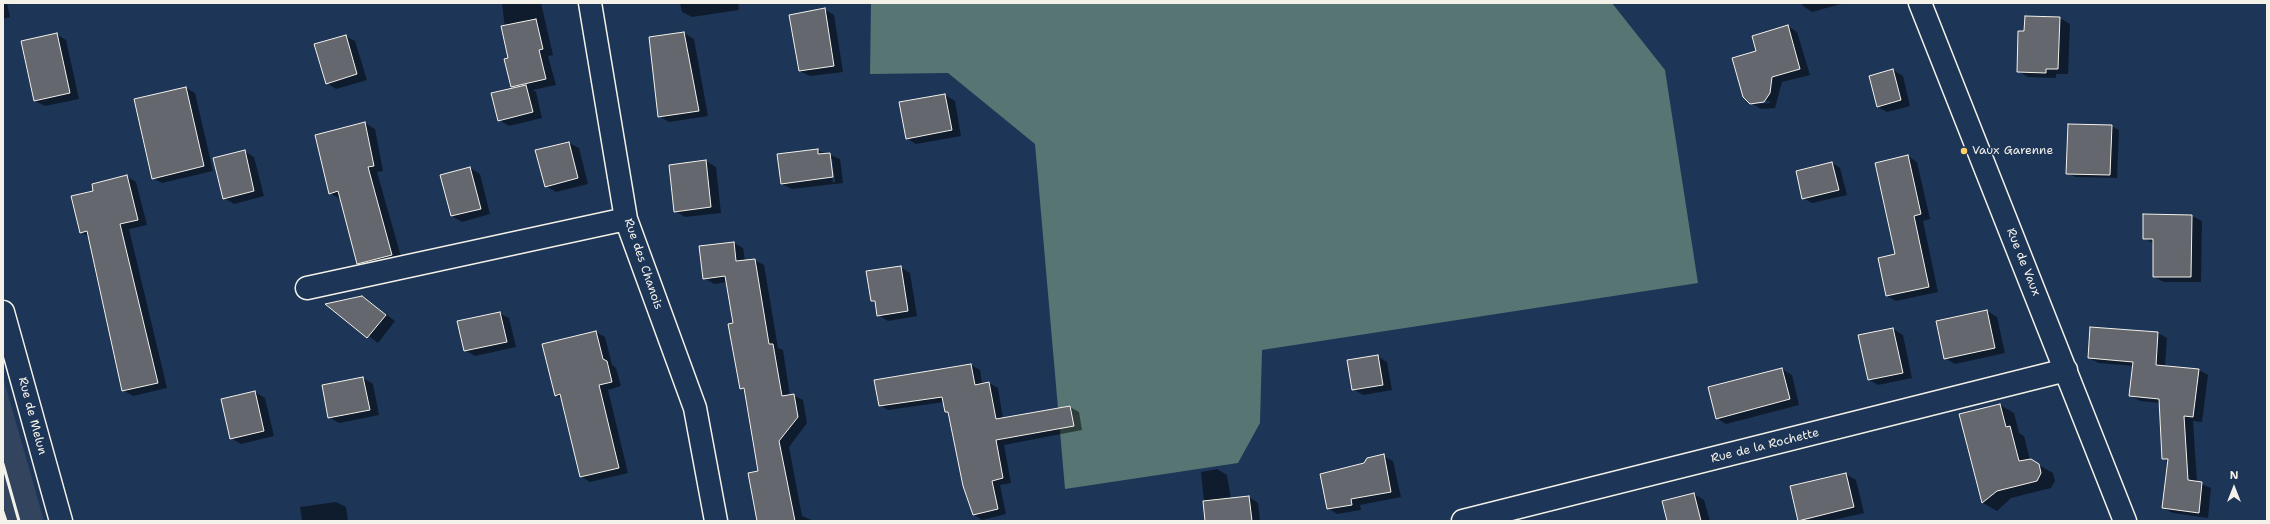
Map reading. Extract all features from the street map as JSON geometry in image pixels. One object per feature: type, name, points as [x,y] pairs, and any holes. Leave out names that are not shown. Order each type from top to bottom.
[{"type":"street","name":"Rue des Chanois","points":[[590,3],[626,219],[695,408],[716,521]]},
{"type":"street","name":"Rue de Vaux","points":[[1920,3],[2125,521]]},
{"type":"street","points":[[307,288],[626,219]]},
{"type":"street","name":"Rue de Melun","points":[[3,312],[61,521]]},
{"type":"street","name":"Rue de la Rochette","points":[[1463,521],[2066,370]]},
{"type":"shaded area","points":[[3,377],[44,521],[3,521]]},
{"type":"green space","points":[[871,3],[1612,3],[1665,70],[1698,283],[1262,350],[1260,423],[1238,463],[1065,489],[1035,144],[948,73],[870,74]]},
{"type":"building","points":[[825,8],[834,66],[799,71],[789,15]]},
{"type":"building","points":[[2025,16],[2060,17],[2058,69],[2046,69],[2046,73],[2017,72],[2018,31],[2024,31]]},
{"type":"building","points":[[536,19],[543,49],[539,50],[546,79],[511,87],[504,59],[508,58],[501,26]]},
{"type":"building","points":[[1788,25],[1800,69],[1772,77],[1770,93],[1764,102],[1750,104],[1743,97],[1732,58],[1756,51],[1752,36]]},
{"type":"building","points":[[684,32],[699,111],[658,117],[649,37]]},
{"type":"building","points":[[57,33],[70,93],[34,101],[21,41]]},
{"type":"building","points":[[346,35],[357,74],[326,84],[314,44]]},
{"type":"building","points":[[1893,69],[1901,100],[1877,107],[1869,76]]},
{"type":"building","points":[[526,85],[533,112],[498,121],[491,93]]},
{"type":"building","points":[[186,87],[204,166],[152,179],[134,99]]},
{"type":"building","points":[[945,94],[952,130],[906,139],[899,102]]},
{"type":"building","points":[[365,122],[374,166],[368,167],[392,255],[357,264],[338,191],[329,194],[315,135]]},
{"type":"building","points":[[2068,124],[2112,125],[2110,175],[2066,174]]},
{"type":"building","points":[[569,142],[578,178],[545,187],[535,150]]},
{"type":"building","points":[[818,149],[818,154],[830,153],[833,177],[781,184],[777,154]]},
{"type":"building","points":[[245,150],[254,191],[223,199],[213,158]]},
{"type":"building","points":[[1908,155],[1921,214],[1914,216],[1929,287],[1886,296],[1878,258],[1895,254],[1875,163]]},
{"type":"building","points":[[706,160],[711,207],[674,212],[669,165]]},
{"type":"building","points":[[1832,162],[1839,190],[1802,199],[1796,171]]},
{"type":"building","points":[[470,167],[481,209],[451,216],[440,175]]},
{"type":"building","points":[[127,175],[138,220],[120,224],[158,383],[122,391],[87,231],[80,233],[71,196],[93,191],[92,184]]},
{"type":"building","points":[[2143,214],[2192,215],[2191,277],[2153,277],[2153,239],[2143,239]]},
{"type":"building","points":[[734,242],[736,261],[755,259],[769,344],[773,344],[782,396],[794,394],[798,417],[779,441],[795,521],[757,521],[748,473],[758,471],[744,388],[740,389],[728,324],[733,323],[725,276],[703,279],[699,246]]},
{"type":"building","points":[[901,266],[908,311],[877,316],[875,301],[871,301],[866,271]]},
{"type":"building","points":[[362,296],[386,315],[367,338],[325,304]]},
{"type":"building","points":[[1987,310],[1995,348],[1944,359],[1936,321]]},
{"type":"building","points":[[500,312],[507,342],[464,351],[457,321]]},
{"type":"building","points":[[2090,327],[2158,332],[2156,365],[2199,369],[2193,417],[2184,416],[2188,480],[2202,482],[2199,513],[2162,508],[2168,459],[2162,459],[2159,399],[2129,396],[2133,362],[2088,358]]},
{"type":"building","points":[[1893,328],[1903,373],[1868,380],[1858,335]]},
{"type":"building","points":[[596,331],[603,359],[607,361],[612,382],[599,385],[619,468],[580,477],[560,394],[555,396],[542,344]]},
{"type":"building","points":[[1378,355],[1383,385],[1352,390],[1347,360]]},
{"type":"building","points":[[971,364],[975,385],[989,382],[996,419],[1070,406],[1074,426],[996,440],[1003,478],[992,481],[998,509],[973,515],[963,486],[948,412],[945,412],[942,397],[879,406],[874,380]]},
{"type":"building","points":[[1782,368],[1790,399],[1716,419],[1708,387]]},
{"type":"building","points":[[363,377],[370,410],[328,418],[322,385]]},
{"type":"building","points":[[255,391],[264,431],[230,439],[221,399]]},
{"type":"building","points":[[2000,404],[2006,427],[2010,426],[2019,461],[2031,459],[2039,464],[2041,473],[2037,481],[1997,491],[1982,503],[1959,414]]},
{"type":"building","points":[[1384,454],[1391,492],[1351,499],[1352,505],[1327,509],[1320,474],[1364,463],[1367,458]]},
{"type":"building","points":[[1846,473],[1854,507],[1798,521],[1790,486]]},
{"type":"building","points":[[1694,493],[1701,521],[1667,521],[1662,501]]},
{"type":"building","points":[[1249,496],[1252,521],[1205,521],[1203,501]]},
{"type":"railway","points":[[3,464],[19,521]]},
{"type":"railway","points":[[3,512],[6,521]]},
{"type":"place","name":"Vaux Garenne","points":[[1964,151]]}]
